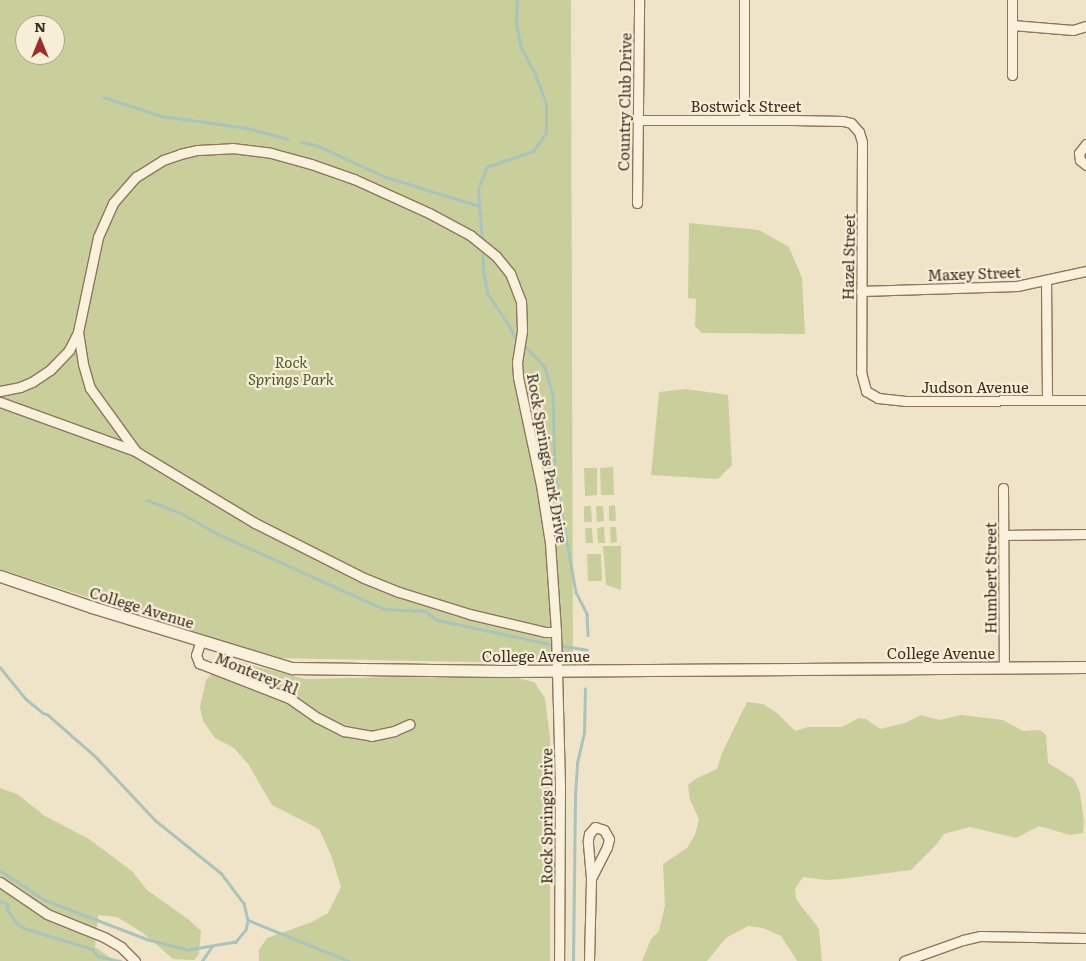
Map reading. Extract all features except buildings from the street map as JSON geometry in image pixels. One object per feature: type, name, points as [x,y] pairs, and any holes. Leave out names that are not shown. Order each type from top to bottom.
[{"type":"main road","name":"College Avenue","points":[[0,576],[92,607],[292,668],[556,671],[1086,667]]},
{"type":"street","name":"Country Club Drive","points":[[636,203],[639,0]]},
{"type":"street","points":[[744,0],[744,120]]},
{"type":"street","points":[[1012,0],[1012,75]]},
{"type":"street","points":[[1012,25],[1073,30],[1086,26]]},
{"type":"street","name":"Bostwick Street","points":[[638,120],[844,121],[854,125]]},
{"type":"street","name":"Hazel Street","points":[[854,125],[862,142],[861,372],[866,391]]},
{"type":"street","points":[[1086,144],[1080,149],[1079,157],[1086,165]]},
{"type":"street","name":"Rock Springs Park Drive","points":[[0,391],[20,387],[50,370],[69,350],[78,332],[98,237],[113,203],[136,177],[163,160],[180,154],[232,148],[290,158],[354,179],[390,194],[470,235],[503,264],[515,282],[521,301],[523,317],[517,362],[518,377],[546,513],[556,632],[556,671]]},
{"type":"street","name":"Maxey Street","points":[[861,291],[992,288],[1046,281],[1086,271]]},
{"type":"street","points":[[1046,281],[1047,400]]},
{"type":"street","name":"Rock Springs Park Drive","points":[[78,332],[83,364],[90,388],[135,451]]},
{"type":"street","name":"Judson Avenue","points":[[866,391],[878,398],[906,401],[1086,400]]},
{"type":"street","name":"Rock Springs Park Drive","points":[[0,402],[135,451],[255,523],[364,578],[408,595],[468,614],[545,632],[556,632]]},
{"type":"street","name":"Humbert Street","points":[[1003,488],[1005,535],[1004,668]]},
{"type":"street","points":[[1005,535],[1086,534]]},
{"type":"street","name":"Monterey Rl","points":[[200,640],[196,655],[199,663],[289,698],[318,718],[344,732],[371,736],[410,724]]},
{"type":"street","name":"Rock Springs Drive","points":[[556,671],[560,784],[559,961]]},
{"type":"street","points":[[589,961],[591,878],[588,840],[589,834],[596,827],[604,830],[609,838],[607,848],[591,878]]},
{"type":"street","points":[[0,882],[47,914],[112,942],[135,961]]},
{"type":"street","points":[[904,961],[963,940],[980,936],[1086,938]]},
{"type":"green space","name":"Rock Springs Park","points":[[0,0],[571,0],[573,664],[275,658],[0,569]]},
{"type":"green space","points":[[689,223],[759,230],[789,247],[802,278],[805,334],[702,333],[695,326],[696,299],[688,298]]},
{"type":"green space","points":[[686,389],[728,395],[732,465],[718,479],[651,475],[659,392]]},
{"type":"green space","points":[[613,467],[614,495],[601,495],[600,468]]},
{"type":"green space","points":[[584,468],[597,468],[597,495],[585,496]]},
{"type":"green space","points":[[615,505],[616,521],[609,521],[609,506]]},
{"type":"green space","points":[[584,506],[591,506],[592,522],[584,522]]},
{"type":"green space","points":[[596,506],[603,506],[604,521],[597,522]]},
{"type":"green space","points":[[604,527],[605,543],[598,543],[597,528]]},
{"type":"green space","points":[[610,527],[616,527],[617,542],[611,543]]},
{"type":"green space","points":[[585,528],[592,528],[593,543],[586,543]]},
{"type":"green space","points":[[603,546],[621,546],[621,590],[606,585]]},
{"type":"green space","points":[[587,554],[601,554],[602,581],[588,581]]},
{"type":"green space","points":[[232,660],[305,679],[398,677],[517,678],[534,682],[545,698],[550,737],[550,961],[259,961],[259,950],[267,938],[312,922],[328,913],[341,887],[331,855],[319,829],[272,805],[248,764],[234,748],[215,738],[203,721],[200,707],[206,680],[223,662]]},
{"type":"green space","points":[[747,702],[763,704],[776,712],[795,731],[808,727],[842,727],[859,718],[866,719],[880,729],[905,723],[921,715],[940,720],[961,715],[1003,720],[1023,731],[1040,730],[1046,735],[1048,763],[1074,779],[1080,793],[1084,821],[1083,833],[1070,835],[1039,826],[1016,838],[970,827],[944,834],[937,844],[911,870],[842,879],[825,880],[803,877],[795,889],[796,899],[819,929],[822,961],[797,961],[781,936],[763,928],[748,926],[726,938],[707,961],[642,961],[651,939],[659,931],[665,905],[663,864],[687,848],[695,835],[699,819],[690,800],[688,785],[697,778],[717,769],[722,753]]},
{"type":"green space","points":[[0,788],[17,794],[45,816],[89,839],[132,871],[147,890],[188,919],[201,931],[199,954],[194,960],[173,959],[143,933],[117,917],[98,915],[95,947],[115,961],[0,961]]},
{"type":"waterway","points":[[482,241],[478,189],[487,167],[533,151],[546,133],[546,104],[535,74],[521,48],[516,24],[517,0]]},
{"type":"waterway","points":[[103,97],[162,116],[247,128],[288,139]]},
{"type":"waterway","points":[[301,142],[316,145],[386,177],[479,206]]},
{"type":"waterway","points":[[483,249],[484,274],[488,294],[515,337]]},
{"type":"waterway","points":[[523,344],[545,367],[553,395],[555,473],[576,592],[587,614],[588,635]]},
{"type":"waterway","points":[[147,500],[181,513],[218,534],[384,609],[425,611],[438,620],[550,644]]},
{"type":"waterway","points":[[563,646],[587,650]]},
{"type":"waterway","points":[[0,667],[26,699],[43,713],[47,714],[97,758],[155,820],[221,873],[244,903],[248,920],[246,930],[236,942],[187,950],[148,940],[44,900],[0,871]]},
{"type":"waterway","points":[[573,961],[575,794],[577,763],[584,732],[585,689]]},
{"type":"waterway","points":[[0,901],[7,904],[8,911],[17,923],[24,928],[92,949],[98,956],[120,961]]},
{"type":"waterway","points":[[248,920],[349,961]]},
{"type":"waterway","points":[[202,961],[212,946]]}]
